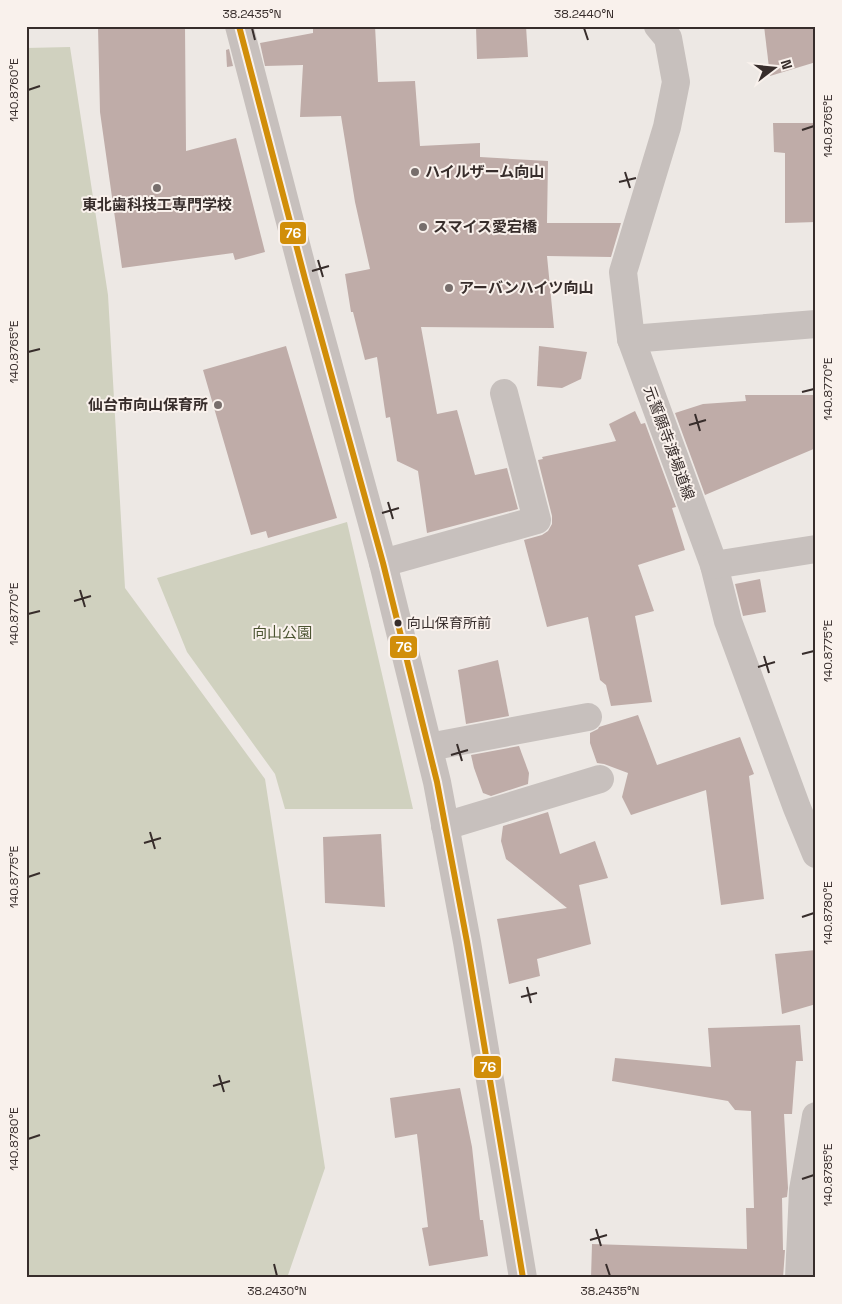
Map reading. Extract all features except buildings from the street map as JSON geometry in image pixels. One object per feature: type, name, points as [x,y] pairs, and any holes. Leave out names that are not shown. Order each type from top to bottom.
[{"type":"street","points":[[239,26],[305,279],[383,563],[429,747],[467,942],[524,1278]]},
{"type":"street","name":"元誓願寺渡場道線","points":[[658,26],[668,38],[676,82],[666,127],[623,272],[631,339],[714,565],[728,621],[806,806],[816,854]]},
{"type":"street","points":[[631,339],[816,324]]},
{"type":"street","points":[[383,563],[537,520],[504,393]]},
{"type":"street","points":[[714,565],[816,549]]},
{"type":"street","points":[[429,747],[588,717]]},
{"type":"street","points":[[445,826],[600,778]]},
{"type":"street","points":[[799,1278],[803,1190],[816,1116]]},
{"type":"green space","points":[[70,47],[108,295],[125,588],[265,779],[325,1168],[287,1278],[26,1278],[26,48]]},
{"type":"green space","name":"向山公園","points":[[347,522],[413,809],[285,809],[275,774],[187,652],[157,578]]},
{"type":"transit line","name":"76","points":[[239,26],[305,279],[383,563],[437,782],[467,942],[523,1278]]},
{"type":"place","name":"ハイルザーム向山","points":[[415,172]]},
{"type":"place","name":"東北歯科技工専門学校","points":[[157,188]]},
{"type":"place","name":"スマイス愛宕橋","points":[[423,227]]},
{"type":"place","name":"アーバンハイツ向山","points":[[449,288]]},
{"type":"place","name":"仙台市向山保育所","points":[[218,405]]},
{"type":"place","name":"向山保育所前","points":[[398,623]]}]
